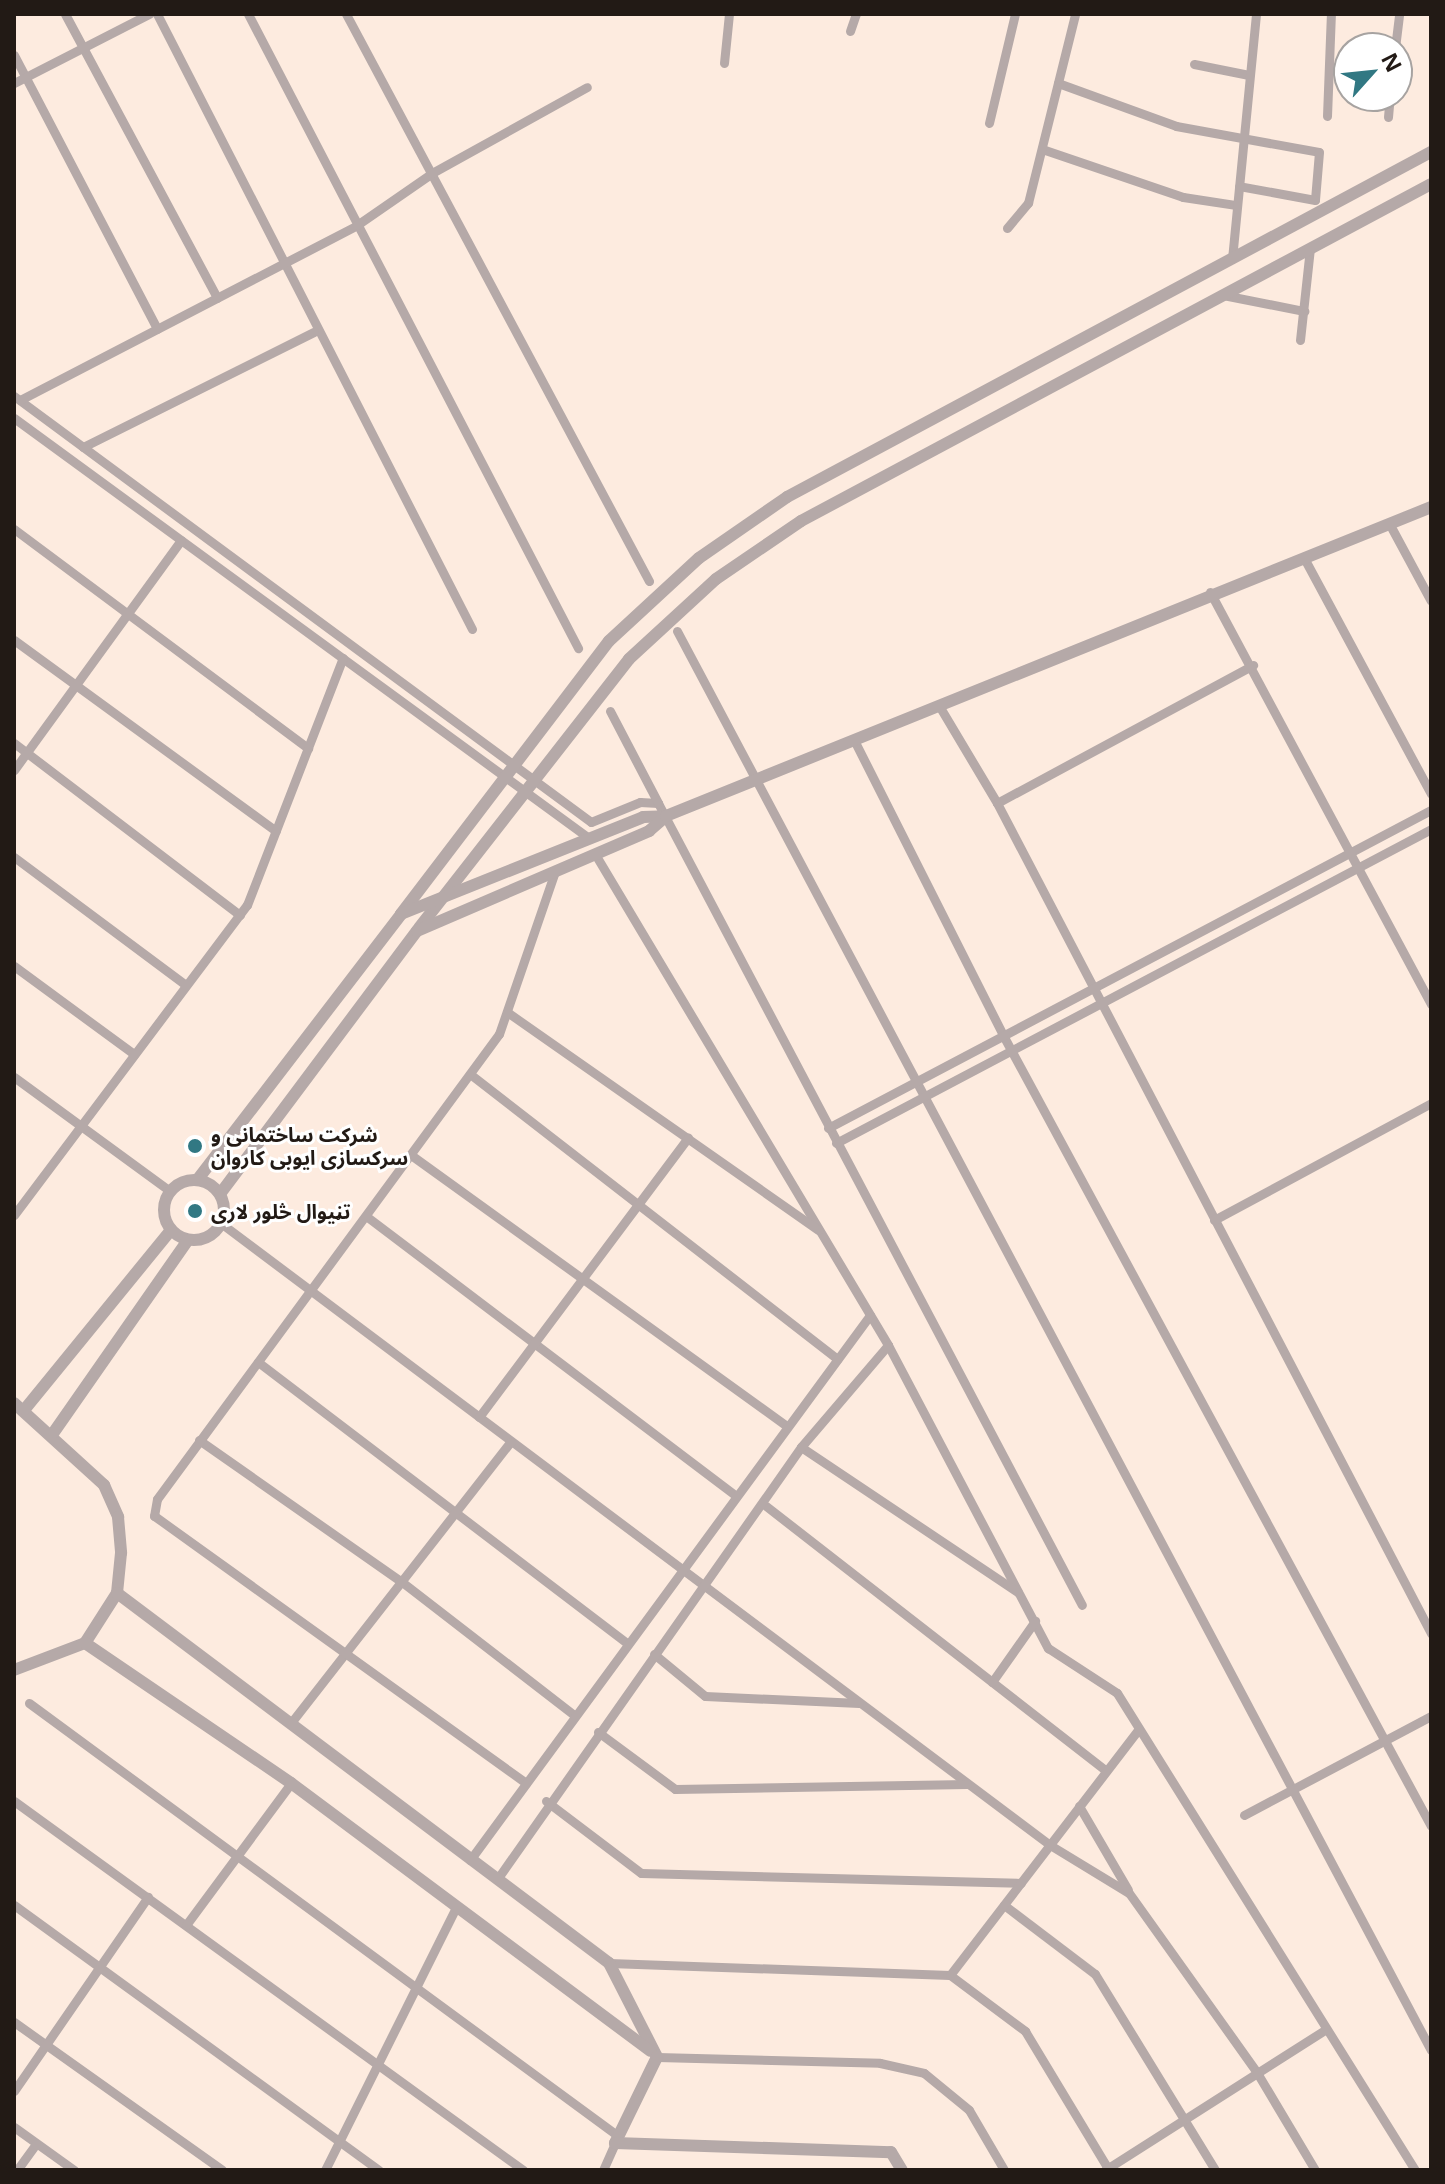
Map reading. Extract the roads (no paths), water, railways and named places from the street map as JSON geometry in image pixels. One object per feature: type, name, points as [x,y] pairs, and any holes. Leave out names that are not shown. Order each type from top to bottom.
[{"type":"street","points":[[65,14],[217,298]]},
{"type":"street","points":[[14,83],[83,51],[149,14]]},
{"type":"street","points":[[157,14],[314,332],[472,629]]},
{"type":"street","points":[[248,14],[578,648]]},
{"type":"street","points":[[346,14],[649,581]]},
{"type":"street","points":[[724,63],[729,14]]},
{"type":"street","points":[[850,31],[856,14]]},
{"type":"street","points":[[989,123],[1015,14]]},
{"type":"street","points":[[1007,228],[1028,203],[1075,14]]},
{"type":"street","points":[[1232,259],[1256,14]]},
{"type":"street","points":[[1327,116],[1331,14]]},
{"type":"street","points":[[14,55],[157,329]]},
{"type":"street","points":[[1194,64],[1249,75]]},
{"type":"street","points":[[1058,83],[1176,126],[1319,152],[1315,200],[1239,186]]},
{"type":"street","points":[[587,87],[432,173],[357,225],[17,398],[591,822],[640,802],[658,803]]},
{"type":"street","points":[[1388,112],[1388,117]]},
{"type":"street","points":[[1042,149],[1183,197],[1236,205]]},
{"type":"street","points":[[222,1224],[208,1238],[188,1240],[171,1230],[164,1210],[170,1191],[198,1179],[512,763],[609,641],[699,558],[787,497],[1431,152]]},
{"type":"street","points":[[1129,1893],[1050,1845],[309,1293],[222,1224],[220,1194],[441,898],[629,659],[716,579],[801,521],[1431,184]]},
{"type":"street","points":[[1281,232],[1294,257]]},
{"type":"street","points":[[1300,340],[1310,248]]},
{"type":"street","points":[[1223,295],[1304,311]]},
{"type":"street","points":[[83,447],[314,332]]},
{"type":"street","points":[[14,418],[590,839]]},
{"type":"street","points":[[401,914],[590,839],[666,816],[941,709],[1210,592],[1431,507]]},
{"type":"street","points":[[1390,525],[1431,601]]},
{"type":"street","points":[[14,529],[308,748]]},
{"type":"street","points":[[14,770],[80,688],[181,540]]},
{"type":"street","points":[[1304,558],[1431,794]]},
{"type":"street","points":[[1210,592],[1253,665],[1346,854],[1431,1004]]},
{"type":"street","points":[[677,631],[759,778],[924,1096],[1297,1787],[1431,2050]]},
{"type":"street","points":[[14,640],[276,831]]},
{"type":"street","points":[[14,1215],[240,915],[343,658]]},
{"type":"street","points":[[997,803],[1253,665]]},
{"type":"street","points":[[941,709],[997,803],[1089,990],[1431,1633]]},
{"type":"street","points":[[610,711],[1082,1605]]},
{"type":"street","points":[[855,742],[1011,1051],[1431,1826]]},
{"type":"street","points":[[14,743],[240,915]]},
{"type":"street","points":[[828,1128],[1431,810]]},
{"type":"street","points":[[417,931],[595,854],[666,816]]},
{"type":"street","points":[[836,1143],[1431,829]]},
{"type":"street","points":[[595,854],[888,1345],[1048,1648],[1117,1693],[1415,2170]]},
{"type":"street","points":[[14,857],[186,985]]},
{"type":"street","points":[[526,1783],[350,1653],[154,1516],[157,1499],[199,1440],[470,1074],[507,1012],[555,871]]},
{"type":"street","points":[[14,966],[134,1054]]},
{"type":"street","points":[[507,1012],[821,1232]]},
{"type":"street","points":[[470,1074],[837,1359]]},
{"type":"street","points":[[14,1077],[170,1191]]},
{"type":"street","points":[[1214,1220],[1431,1103]]},
{"type":"street","points":[[479,1417],[688,1138]]},
{"type":"street","points":[[411,1155],[787,1426]]},
{"type":"street","points":[[198,1179],[220,1194]]},
{"type":"street","points":[[14,1192],[25,1200]]},
{"type":"street","points":[[366,1216],[735,1495]]},
{"type":"street","points":[[14,1670],[85,1643],[117,1593],[118,1517],[104,1485],[54,1432],[20,1406],[171,1230]]},
{"type":"street","points":[[54,1432],[188,1240]]},
{"type":"street","points":[[470,1860],[679,1568],[870,1315]]},
{"type":"street","points":[[498,1878],[546,1801],[766,1506],[801,1447],[888,1345]]},
{"type":"street","points":[[258,1362],[625,1642]]},
{"type":"street","points":[[199,1440],[402,1582],[574,1715]]},
{"type":"street","points":[[290,1724],[350,1653],[510,1442]]},
{"type":"street","points":[[801,1447],[1021,1594]]},
{"type":"street","points":[[766,1506],[1106,1771]]},
{"type":"street","points":[[117,1593],[609,1963],[657,2057]]},
{"type":"street","points":[[992,1682],[1035,1621]]},
{"type":"street","points":[[85,1643],[291,1783],[657,2057],[880,2063],[924,2073],[969,2110],[1004,2170]]},
{"type":"street","points":[[654,1654],[705,1696],[860,1703]]},
{"type":"street","points":[[29,1703],[421,1986],[616,2140],[891,2152],[902,2170]]},
{"type":"street","points":[[1244,1815],[1431,1716]]},
{"type":"street","points":[[950,1975],[1139,1729]]},
{"type":"street","points":[[598,1732],[675,1789],[968,1784]]},
{"type":"street","points":[[186,1925],[243,1857],[291,1783]]},
{"type":"street","points":[[14,1801],[523,2170]]},
{"type":"street","points":[[546,1801],[641,1873],[1021,1883]]},
{"type":"street","points":[[1079,1806],[1129,1893],[1256,2071],[1315,2170]]},
{"type":"street","points":[[14,2091],[148,1897]]},
{"type":"street","points":[[14,1905],[379,2170]]},
{"type":"street","points":[[1004,1905],[1095,1974],[1215,2170]]},
{"type":"street","points":[[325,2170],[421,1986],[456,1907]]},
{"type":"street","points":[[609,1963],[950,1975],[1025,2031],[1107,2169],[1183,2115],[1326,2029]]},
{"type":"street","points":[[14,2022],[222,2170]]},
{"type":"street","points":[[603,2170],[657,2057]]},
{"type":"street","points":[[14,2127],[74,2170]]},
{"type":"street","points":[[17,2170],[36,2144]]},
{"type":"place","name":"شرکت ساختمانی و سرکسازی ایوبی کاروان","points":[[195,1146]]},
{"type":"place","name":"تڼیوال څلور لاری","points":[[195,1211]]}]
